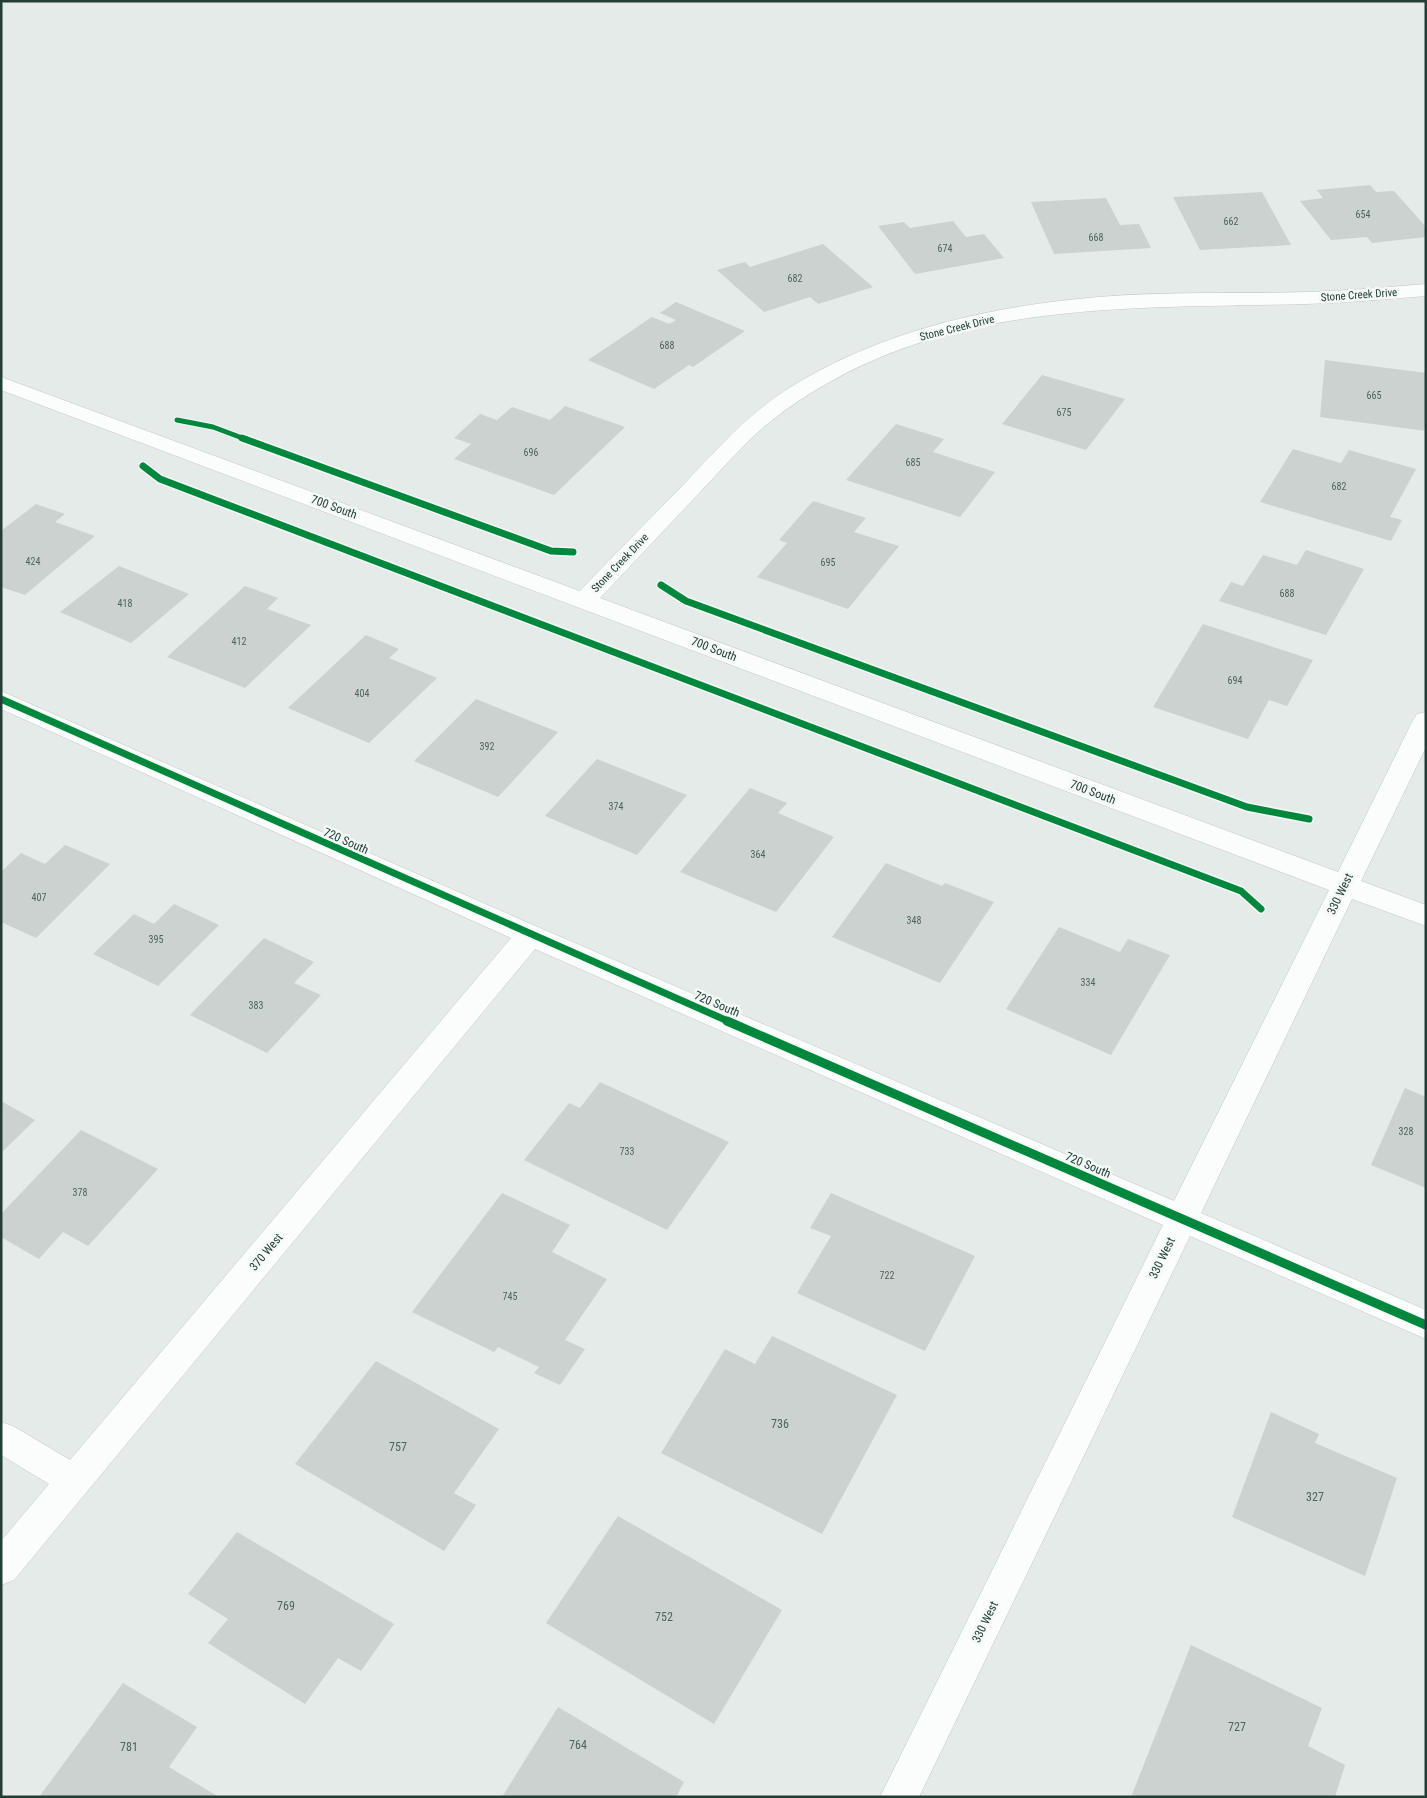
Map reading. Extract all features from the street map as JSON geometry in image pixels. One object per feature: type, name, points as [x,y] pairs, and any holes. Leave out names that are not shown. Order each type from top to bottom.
[{"type":"street","name":"Stone Creek Drive","points":[[584,601],[732,446],[763,417],[798,392],[839,369],[882,350],[946,329],[1019,313],[1060,307],[1100,303],[1312,298],[1426,290]]},
{"type":"street","name":"700 South","points":[[1,383],[1426,916]]},
{"type":"street","name":"720 South","points":[[1,699],[530,935],[1426,1325]]},
{"type":"street","name":"330 West","points":[[899,1797],[1426,720]]},
{"type":"street","name":"370 West","points":[[1,1568],[530,935]]},
{"type":"street","points":[[1,1437],[74,1481]]},
{"type":"building","points":[[1370,185],[1376,192],[1394,191],[1426,227],[1426,237],[1372,243],[1367,237],[1331,240],[1300,201],[1323,198],[1317,190]]},
{"type":"building","points":[[1262,192],[1291,245],[1200,250],[1173,197]]},
{"type":"building","points":[[1106,198],[1120,225],[1139,224],[1151,248],[1054,254],[1031,202]]},
{"type":"building","points":[[953,221],[966,237],[984,234],[1004,258],[915,274],[878,226],[904,222],[910,228]]},
{"type":"building","points":[[823,244],[873,287],[818,304],[810,297],[764,312],[717,270],[745,262],[750,267]]},
{"type":"building","points":[[676,302],[745,331],[693,367],[689,365],[654,389],[588,360],[652,317],[669,324],[676,320],[660,313]]},
{"type":"building","points":[[1325,360],[1426,373],[1426,431],[1320,417]]},
{"type":"building","points":[[1042,375],[1125,399],[1086,450],[1002,424]]},
{"type":"building","points":[[565,406],[625,427],[554,495],[454,459],[471,444],[454,438],[480,414],[497,420],[512,407],[550,420]]},
{"type":"building","points":[[896,424],[944,439],[933,452],[995,472],[960,517],[846,480]]},
{"type":"building","points":[[1293,449],[1341,463],[1349,450],[1416,469],[1390,517],[1402,520],[1391,541],[1260,502]]},
{"type":"building","points":[[813,501],[866,518],[854,532],[899,546],[848,609],[757,577],[787,543],[779,540]]},
{"type":"building","points":[[36,504],[65,514],[55,522],[95,536],[25,595],[1,587],[1,531]]},
{"type":"building","points":[[1306,550],[1364,569],[1326,635],[1219,601],[1231,582],[1243,586],[1263,555],[1297,565]]},
{"type":"building","points":[[119,566],[189,594],[131,643],[60,612]]},
{"type":"building","points":[[245,586],[278,598],[267,609],[311,625],[245,688],[167,657]]},
{"type":"building","points":[[1203,624],[1313,660],[1287,706],[1269,700],[1248,739],[1153,707]]},
{"type":"building","points":[[366,635],[399,649],[389,658],[437,678],[369,743],[288,708]]},
{"type":"building","points":[[476,699],[558,732],[498,797],[414,761]]},
{"type":"building","points":[[597,759],[687,795],[637,855],[545,816]]},
{"type":"building","points":[[750,788],[787,803],[778,813],[834,837],[776,912],[680,872]]},
{"type":"building","points":[[65,845],[110,864],[36,938],[1,922],[1,872],[21,853],[45,864]]},
{"type":"building","points":[[886,863],[942,886],[945,883],[994,902],[940,983],[832,937]]},
{"type":"building","points":[[174,904],[219,925],[158,986],[93,954],[134,914],[154,924]]},
{"type":"building","points":[[1059,927],[1120,952],[1128,939],[1170,955],[1111,1055],[1006,1009]]},
{"type":"building","points":[[264,938],[314,962],[294,983],[321,995],[267,1053],[190,1015]]},
{"type":"building","points":[[600,1082],[729,1142],[667,1230],[524,1160],[569,1103],[580,1108]]},
{"type":"building","points":[[1405,1088],[1426,1097],[1426,1188],[1371,1165]]},
{"type":"building","points":[[1,1101],[35,1120],[1,1153]]},
{"type":"building","points":[[81,1130],[158,1169],[88,1246],[63,1232],[39,1259],[1,1237],[1,1214]]},
{"type":"building","points":[[502,1193],[570,1225],[552,1252],[607,1279],[565,1340],[585,1349],[560,1385],[534,1373],[539,1367],[498,1347],[494,1352],[412,1312]]},
{"type":"building","points":[[831,1193],[975,1256],[925,1351],[797,1293],[831,1236],[810,1228]]},
{"type":"building","points":[[772,1336],[897,1395],[822,1534],[661,1453],[725,1349],[755,1364]]},
{"type":"building","points":[[376,1361],[499,1429],[454,1493],[476,1505],[444,1551],[295,1464]]},
{"type":"building","points":[[1271,1412],[1319,1434],[1315,1443],[1397,1478],[1365,1576],[1232,1517]]},
{"type":"building","points":[[618,1516],[782,1610],[714,1724],[546,1623]]},
{"type":"building","points":[[237,1532],[394,1624],[361,1671],[338,1658],[305,1704],[208,1643],[228,1619],[188,1594]]},
{"type":"building","points":[[1191,1645],[1322,1708],[1308,1746],[1345,1765],[1335,1797],[1131,1797]]},
{"type":"building","points":[[123,1683],[197,1727],[169,1767],[219,1797],[39,1797]]},
{"type":"building","points":[[558,1707],[684,1782],[676,1797],[502,1797]]},
{"type":"cycle path","points":[[177,420],[213,427],[551,551],[573,552]]},
{"type":"cycle path","points":[[143,466],[160,479],[1241,891],[1261,909]]},
{"type":"cycle path","points":[[661,585],[686,601],[1247,807],[1309,819]]},
{"type":"cycle path","points":[[1,699],[530,935],[1426,1325]]}]
